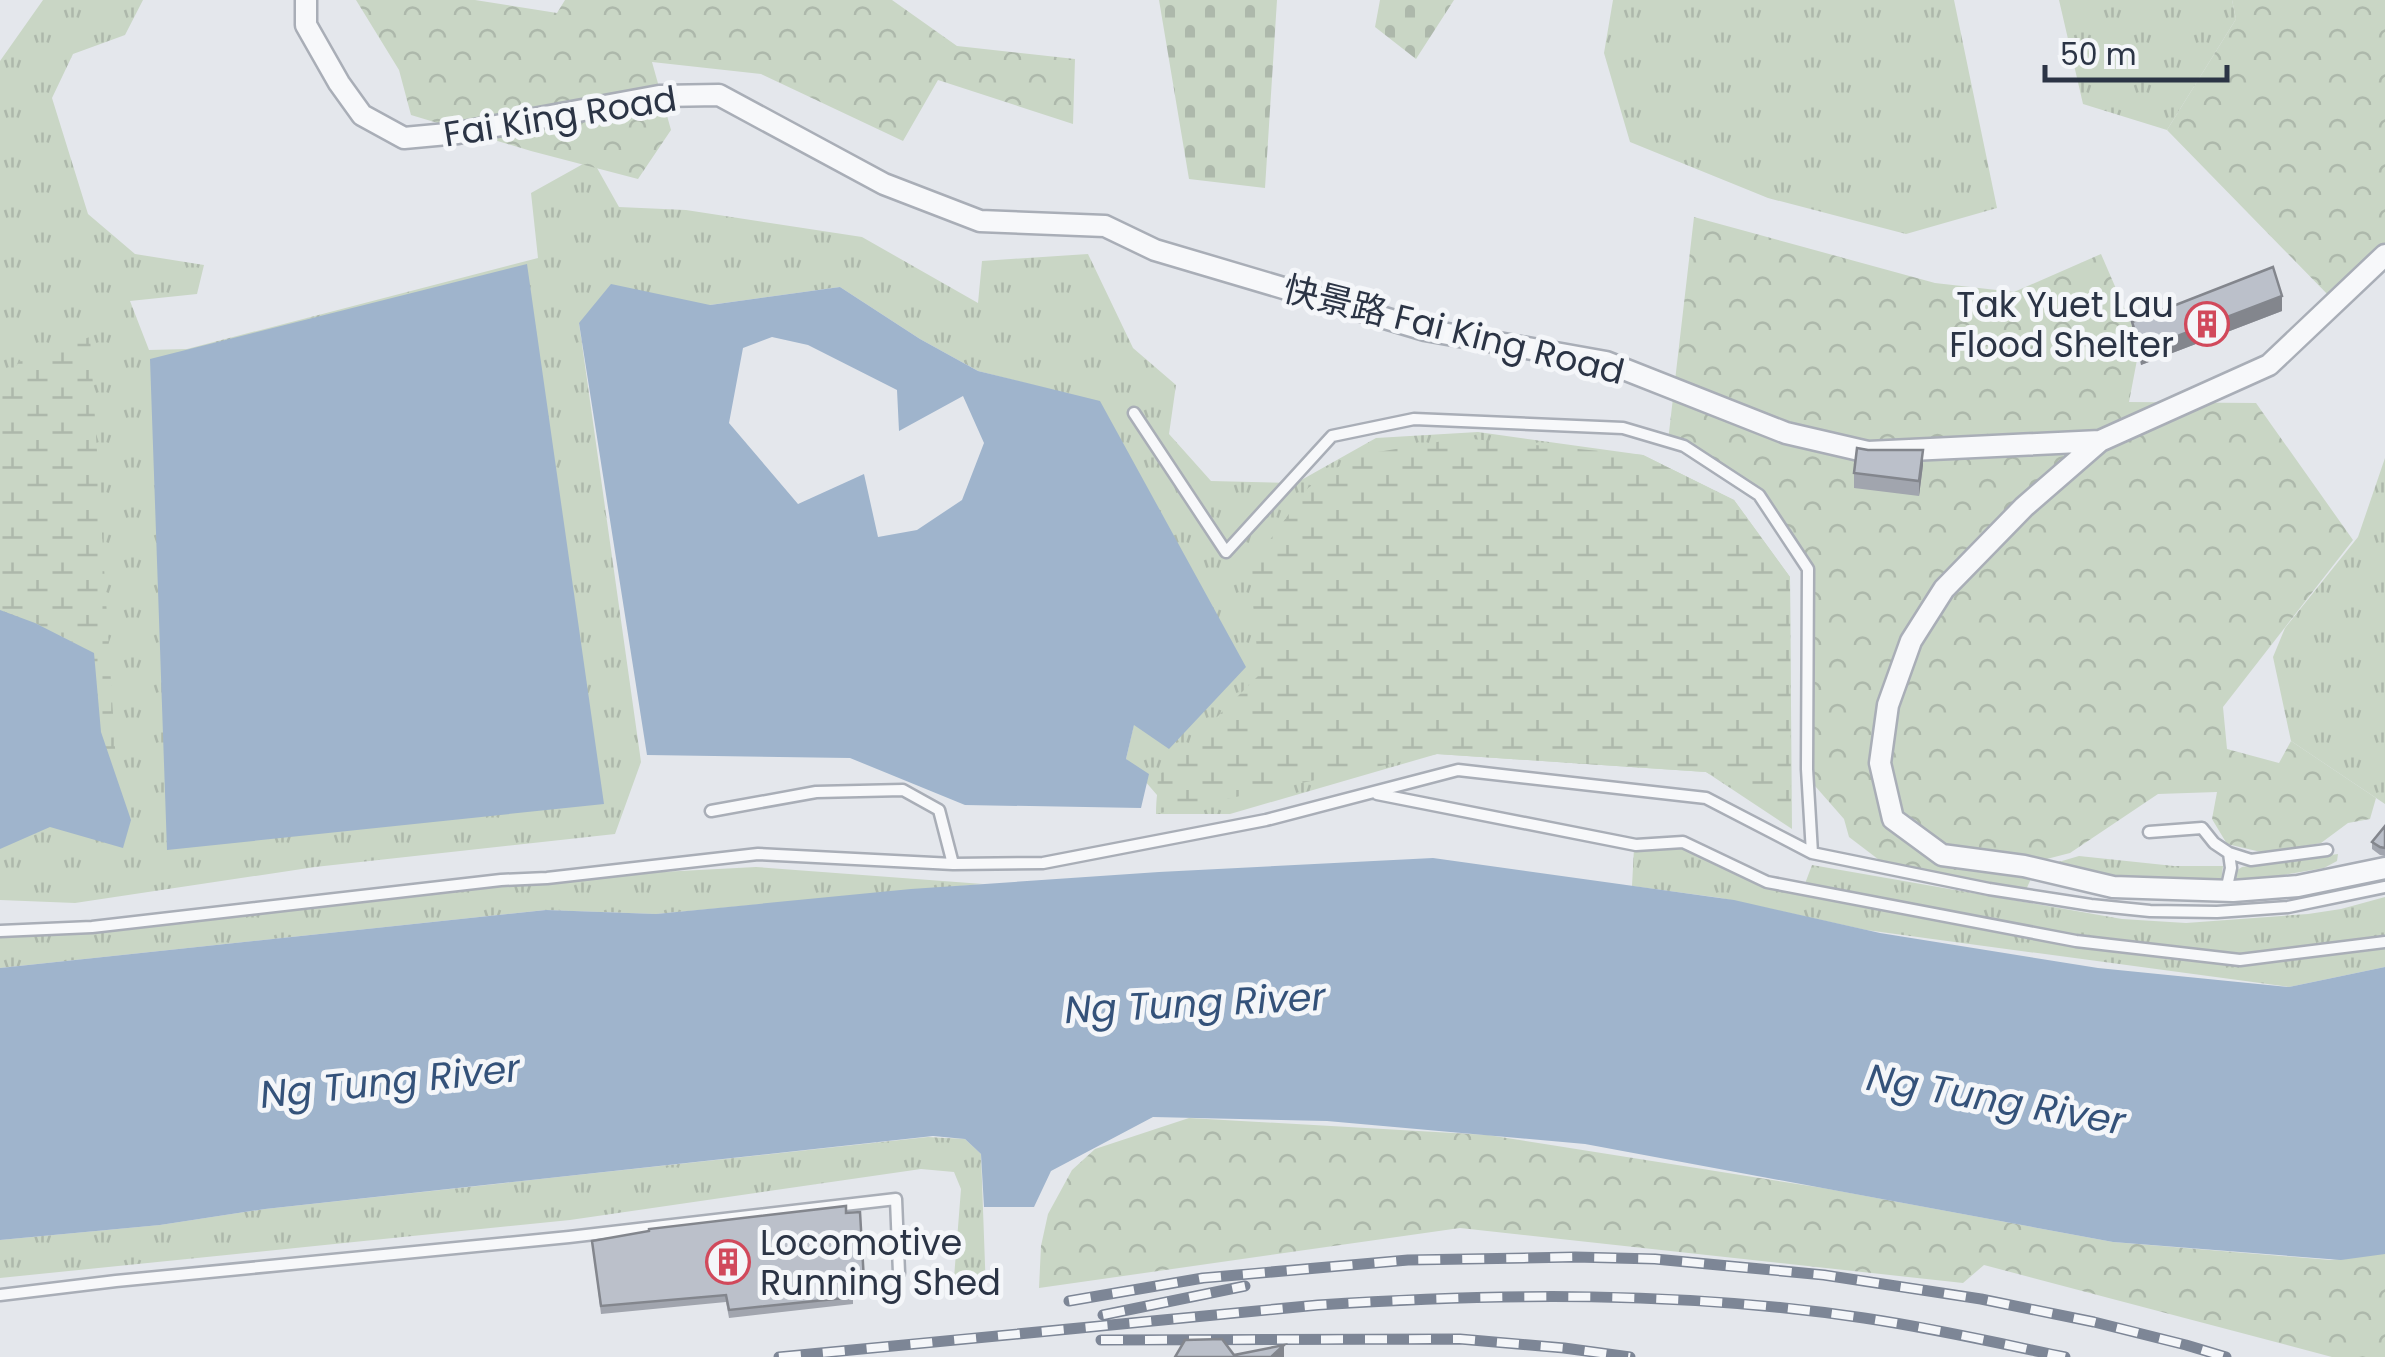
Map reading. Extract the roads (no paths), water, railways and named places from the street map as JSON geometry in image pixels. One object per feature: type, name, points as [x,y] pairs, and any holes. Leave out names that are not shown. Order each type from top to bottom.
[{"type":"street","name":"Fai King Road","points":[[306,0],[306,25],[339,83],[362,115],[404,138],[458,133],[659,96],[719,95],[884,184],[980,221],[1105,226],[1156,250],[1425,330],[1606,362],[1786,433],[1868,452],[2100,440]]},
{"type":"street","points":[[2385,255],[2269,365],[2100,440],[2024,507],[1944,588],[1912,641],[1888,705],[1880,762],[1893,819],[1942,855],[2024,866],[2113,887],[2226,890],[2298,886],[2385,868]]},
{"type":"lane","points":[[1134,412],[1226,552],[1332,436],[1414,419],[1623,428],[1684,446],[1759,495],[1808,568],[1807,768],[1812,853]]},
{"type":"lane","points":[[0,931],[92,927],[758,854],[952,864],[1043,863],[1266,820],[1458,770],[1706,798],[1812,853],[1989,889],[2150,912],[2288,907],[2385,887]]},
{"type":"lane","points":[[711,811],[816,792],[904,790],[940,810],[952,864]]},
{"type":"lane","points":[[1371,793],[1636,844],[1683,842],[1767,882],[2076,941],[2240,960],[2385,942]]},
{"type":"lane","points":[[2149,832],[2202,828],[2229,854],[2251,860],[2327,850]]},
{"type":"lane","points":[[2226,890],[2231,868],[2229,854]]},
{"type":"lane","points":[[0,1295],[896,1200],[899,1274]]},
{"type":"water","points":[[527,264],[604,804],[167,850],[150,359]]},
{"type":"water","points":[[611,284],[710,305],[840,287],[978,371],[1100,401],[1246,667],[1169,749],[1134,725],[1126,759],[1149,774],[1141,808],[965,805],[850,758],[647,755],[579,323]],"holes":[[[772,337],[808,345],[897,390],[899,431],[963,396],[984,443],[962,500],[917,530],[878,537],[864,474],[798,504],[729,423],[743,348]]]},
{"type":"water","points":[[0,610],[94,653],[101,732],[131,820],[123,848],[50,827],[0,849]]},
{"type":"water","name":"Ng Tung River","points":[[1433,858],[1734,900],[1880,933],[2098,968],[2289,987],[2385,967],[2385,1254],[2341,1260],[2113,1242],[1585,1144],[1327,1121],[1153,1117],[1051,1171],[1034,1207],[984,1207],[981,1154],[965,1139],[933,1136],[0,1240],[0,968],[546,910],[656,914],[911,889]]},
{"type":"railway","points":[[1069,1301],[1203,1278],[1408,1260],[1655,1259],[1824,1275],[1981,1299],[2094,1322],[2226,1357]]},
{"type":"railway","points":[[1103,1315],[1245,1286]]},
{"type":"railway","points":[[779,1357],[1318,1305],[1523,1297],[1660,1299],[1796,1309],[1915,1326],[2065,1357]]},
{"type":"railway","points":[[1101,1340],[1460,1339],[1630,1357]]},
{"type":"place","name":"Tak Yuet Lau Flood Shelter","points":[[2207,324]]},
{"type":"place","name":"Locomotive Running Shed","points":[[728,1262]]}]
